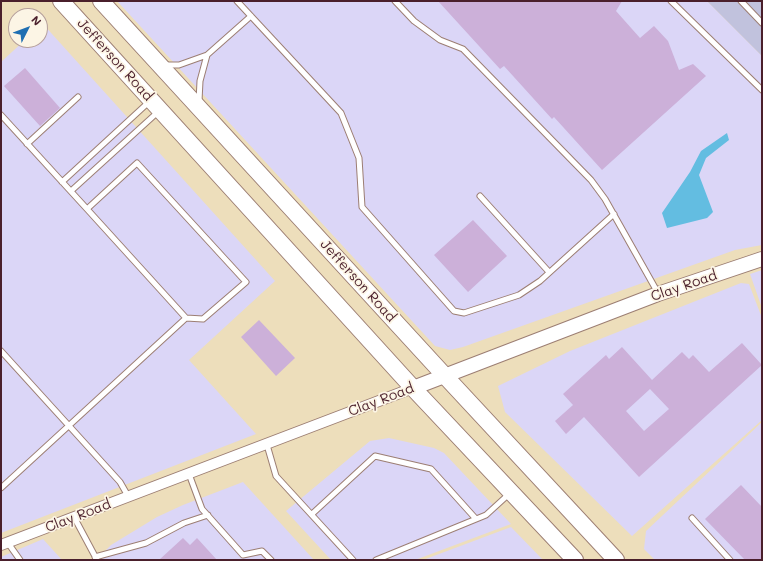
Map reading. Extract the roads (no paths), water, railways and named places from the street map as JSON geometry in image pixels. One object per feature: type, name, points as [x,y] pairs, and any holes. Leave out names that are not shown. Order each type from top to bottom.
[{"type":"main road","name":"Jefferson Road","points":[[61,1],[413,388],[511,492],[570,558]]},
{"type":"main road","name":"Jefferson Road","points":[[101,1],[616,560]]},
{"type":"street","name":"Clay Road","points":[[4,544],[128,496],[267,445],[658,294],[762,259]]},
{"type":"lane","points":[[237,1],[340,113],[359,158],[362,207],[454,311],[464,313],[519,295],[550,272],[614,214]]},
{"type":"lane","points":[[395,1],[419,25],[440,40],[463,50],[592,180],[614,214],[658,294]]},
{"type":"lane","points":[[671,1],[762,90]]},
{"type":"lane","points":[[740,1],[762,23]]},
{"type":"lane","points":[[160,65],[179,64],[207,55],[251,16]]},
{"type":"lane","points":[[200,110],[200,81],[207,55]]},
{"type":"lane","points":[[27,144],[78,97]]},
{"type":"lane","points":[[62,182],[155,105]]},
{"type":"lane","points":[[71,191],[155,105]]},
{"type":"lane","points":[[1,115],[186,318],[204,319],[246,282],[137,163],[87,209]]},
{"type":"lane","points":[[480,196],[550,272]]},
{"type":"lane","points":[[1,488],[186,318]]},
{"type":"lane","points":[[1,351],[120,482],[128,496]]},
{"type":"lane","points":[[267,445],[276,476],[353,560]]},
{"type":"lane","points":[[312,514],[374,456],[431,469],[476,519]]},
{"type":"lane","points":[[189,474],[202,509],[243,555],[262,551],[271,560]]},
{"type":"lane","points":[[376,560],[486,515],[511,492]]},
{"type":"lane","points":[[74,517],[96,558],[146,543],[184,522],[208,515]]},
{"type":"lane","points":[[692,518],[730,560]]},
{"type":"lane","points":[[4,544],[20,560]]},
{"type":"water","points":[[727,133],[729,140],[706,158],[699,175],[713,212],[707,218],[667,228],[662,213],[690,172],[701,151]]}]
